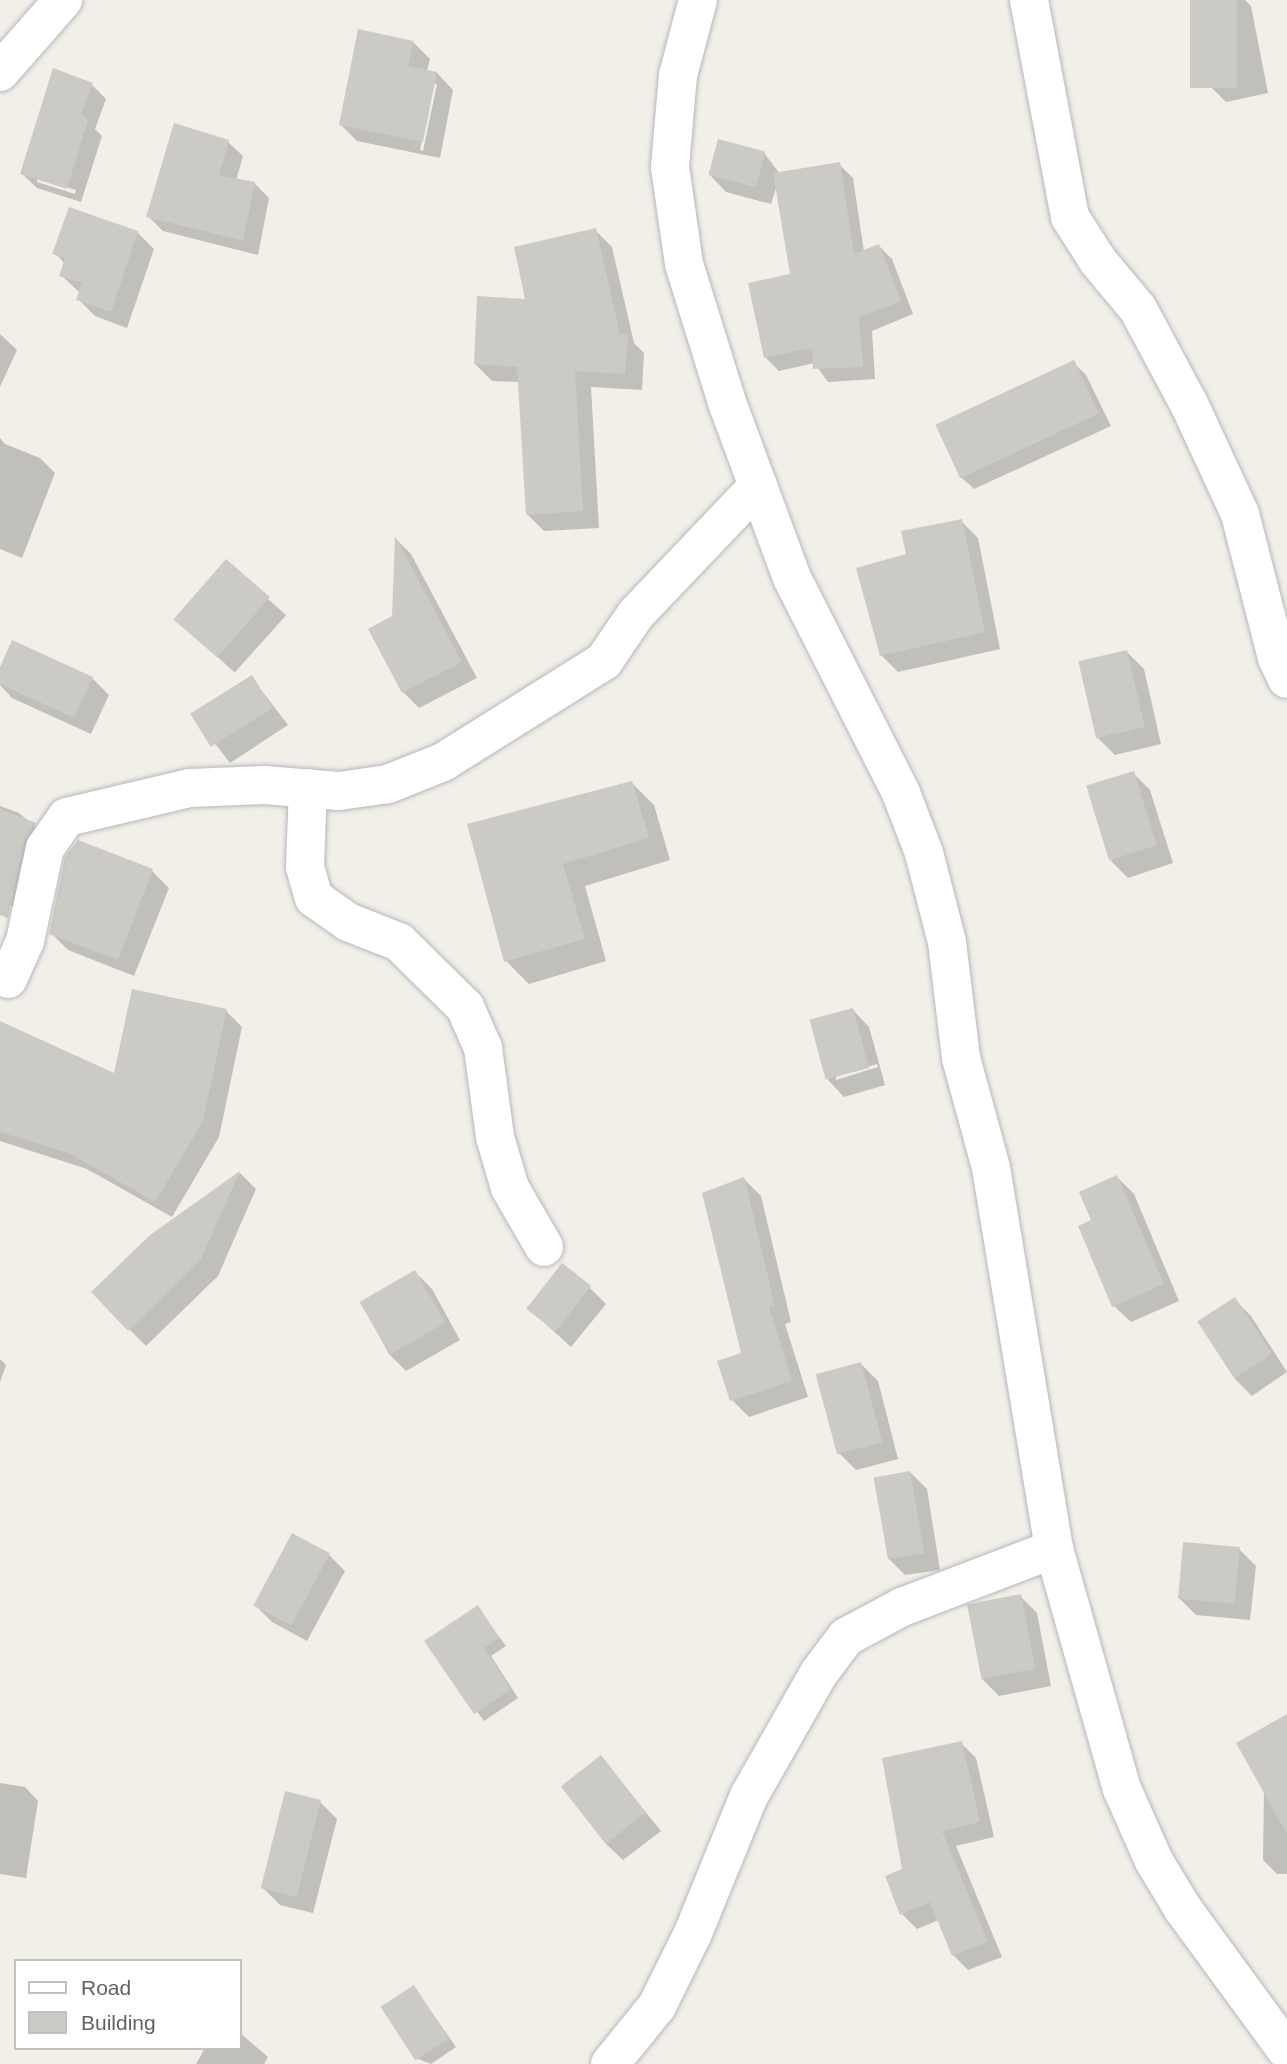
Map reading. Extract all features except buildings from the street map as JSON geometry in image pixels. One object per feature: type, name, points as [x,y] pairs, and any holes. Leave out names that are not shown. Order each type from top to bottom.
[{"type":"street","points":[[0,72],[63,0]]},
{"type":"street","points":[[698,0],[678,75],[670,167],[684,264],[758,486],[792,578],[901,793],[924,853],[947,942],[961,1058],[991,1168],[1054,1549],[1122,1789],[1154,1861],[1183,1909],[1287,2051]]},
{"type":"street","points":[[1029,0],[1070,217],[1098,261],[1138,309],[1189,404],[1240,514],[1277,658],[1287,679]]},
{"type":"street","points":[[8,979],[25,941],[45,848],[67,817],[190,788],[264,785],[340,791],[388,784],[443,762],[604,661],[636,614],[758,486]]},
{"type":"street","points":[[308,788],[305,867],[314,898],[348,922],[399,942],[465,1007],[483,1048],[495,1137],[510,1188],[544,1247]]},
{"type":"street","points":[[610,2064],[657,2006],[693,1934],[749,1796],[819,1673],[846,1637],[902,1608],[1054,1549]]}]
